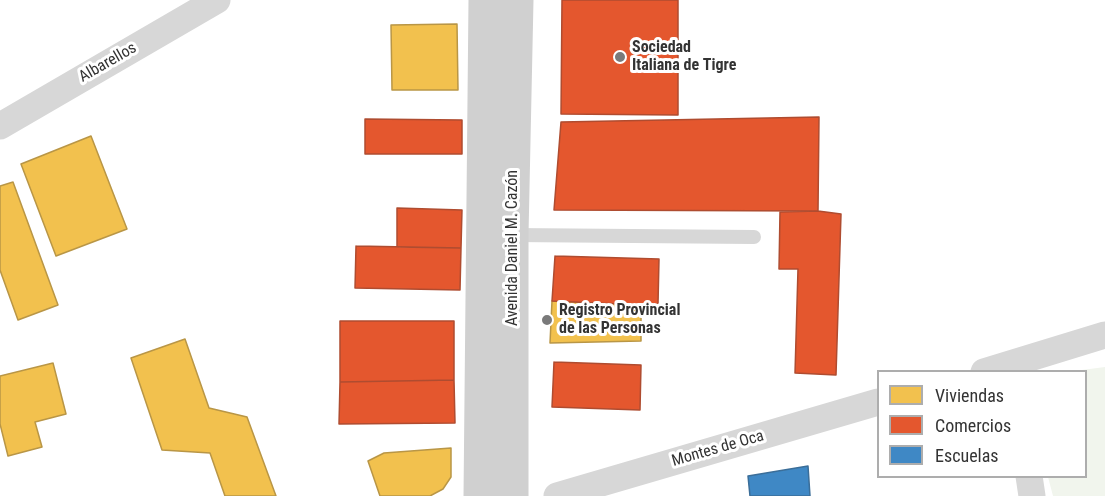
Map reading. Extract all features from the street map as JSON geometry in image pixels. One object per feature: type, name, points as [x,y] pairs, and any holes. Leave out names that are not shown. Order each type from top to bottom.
[{"type":"main road","name":"Avenida Daniel M. Cazón","points":[[480,496],[485,0]]},
{"type":"main road","name":"Avenida Daniel M. Cazón","points":[[512,496],[512,235],[517,0]]},
{"type":"street","name":"Albarellos","points":[[0,126],[217,0]]},
{"type":"street","points":[[1010,368],[1105,335]]},
{"type":"street","name":"Montes de Oca","points":[[557,496],[877,403]]},
{"type":"street","points":[[1029,478],[1032,496]]},
{"type":"lane","points":[[512,235],[754,237]]},
{"type":"shaded area","points":[[1105,367],[1105,496],[1053,496],[1048,478],[1087,478],[1087,370],[1082,370]]},
{"type":"building: Viviendas","points":[[457,24],[458,90],[392,90],[391,25]]},
{"type":"building: Viviendas","points":[[91,136],[127,229],[56,256],[21,164]]},
{"type":"building: Viviendas","points":[[13,182],[58,305],[18,320],[0,270],[0,186]]},
{"type":"building: Viviendas","points":[[552,301],[641,305],[641,341],[550,343]]},
{"type":"building: Viviendas","points":[[185,339],[209,408],[247,417],[276,496],[225,496],[210,453],[162,450],[131,358]]},
{"type":"building: Viviendas","points":[[53,363],[66,414],[35,422],[42,447],[8,456],[0,424],[0,376]]},
{"type":"building: Viviendas","points":[[451,448],[451,477],[443,489],[430,496],[380,496],[368,461],[384,453]]},
{"type":"building: Comercios","name":"Sociedad Italiana de Tigre","points":[[562,0],[678,0],[678,115],[561,114]]},
{"type":"building: Comercios","points":[[819,117],[818,211],[554,210],[561,122]]},
{"type":"building: Comercios","points":[[365,119],[462,120],[462,154],[365,154]]},
{"type":"building: Comercios","points":[[397,208],[462,210],[461,248],[397,247]]},
{"type":"building: Comercios","points":[[818,211],[841,214],[836,375],[795,373],[798,269],[779,269],[780,212]]},
{"type":"building: Comercios","points":[[356,246],[461,248],[460,290],[355,288]]},
{"type":"building: Comercios","points":[[555,256],[659,259],[658,304],[552,301]]},
{"type":"building: Comercios","points":[[340,321],[454,321],[454,380],[340,382]]},
{"type":"building: Comercios","points":[[554,362],[641,365],[640,410],[552,407]]},
{"type":"building: Comercios","points":[[454,380],[455,423],[339,424],[340,382]]},
{"type":"building: Escuelas","points":[[808,466],[810,496],[750,496],[748,476]]},
{"type":"place","name":"Sociedad Italiana de Tigre","points":[[620,57]]},
{"type":"place","name":"Registro Provincial de las Personas","points":[[547,320]]}]
